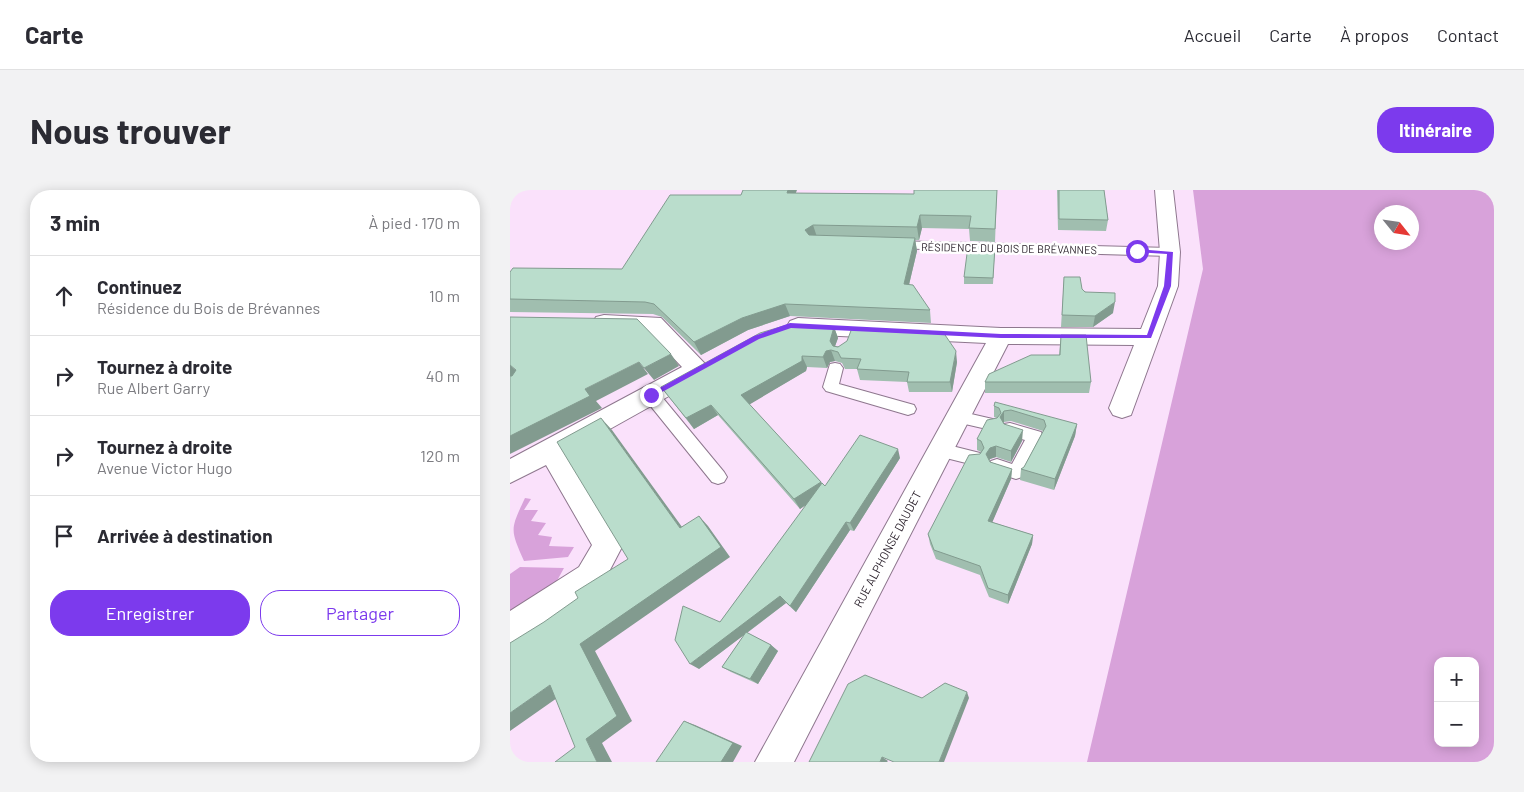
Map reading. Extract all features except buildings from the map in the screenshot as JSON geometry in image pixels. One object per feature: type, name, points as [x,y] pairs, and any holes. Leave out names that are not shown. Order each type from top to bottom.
[{"type":"street","points":[[1122,408],[1168,286],[1170,252],[1164,190]]},
{"type":"street","points":[[511,470],[706,365],[653,322],[586,321]]},
{"type":"street","points":[[774,331],[790,326],[847,336],[1149,337]]},
{"type":"street","name":"RUE ALPHONSE DAUDET","points":[[774,762],[1001,336]]},
{"type":"street","points":[[510,630],[590,577],[608,544],[550,450]]},
{"type":"lane","name":"RÉSIDENCE DU BOIS DE BRÉVANNES","points":[[876,244],[1170,252]]},
{"type":"lane","points":[[835,368],[830,387],[908,409]]},
{"type":"lane","points":[[651,395],[718,477]]},
{"type":"lane","points":[[958,417],[990,424]]},
{"type":"lane","points":[[998,466],[1016,472],[1035,437],[1010,429]]},
{"type":"lane","points":[[940,450],[974,458]]},
{"type":"shaded area","points":[[1193,190],[1494,190],[1494,762],[1087,762],[1203,269]]},
{"type":"shaded area","points":[[525,498],[531,499],[524,510],[538,510],[531,521],[546,523],[538,535],[552,537],[549,546],[574,547],[568,557],[524,561],[514,535],[514,524]]},
{"type":"shaded area","points":[[520,567],[564,568],[553,588],[510,615],[510,574]]},
{"type":"route","points":[[651,395],[757,337],[790,326],[1001,336],[1149,337],[1168,286],[1170,252],[1137,251]]}]
